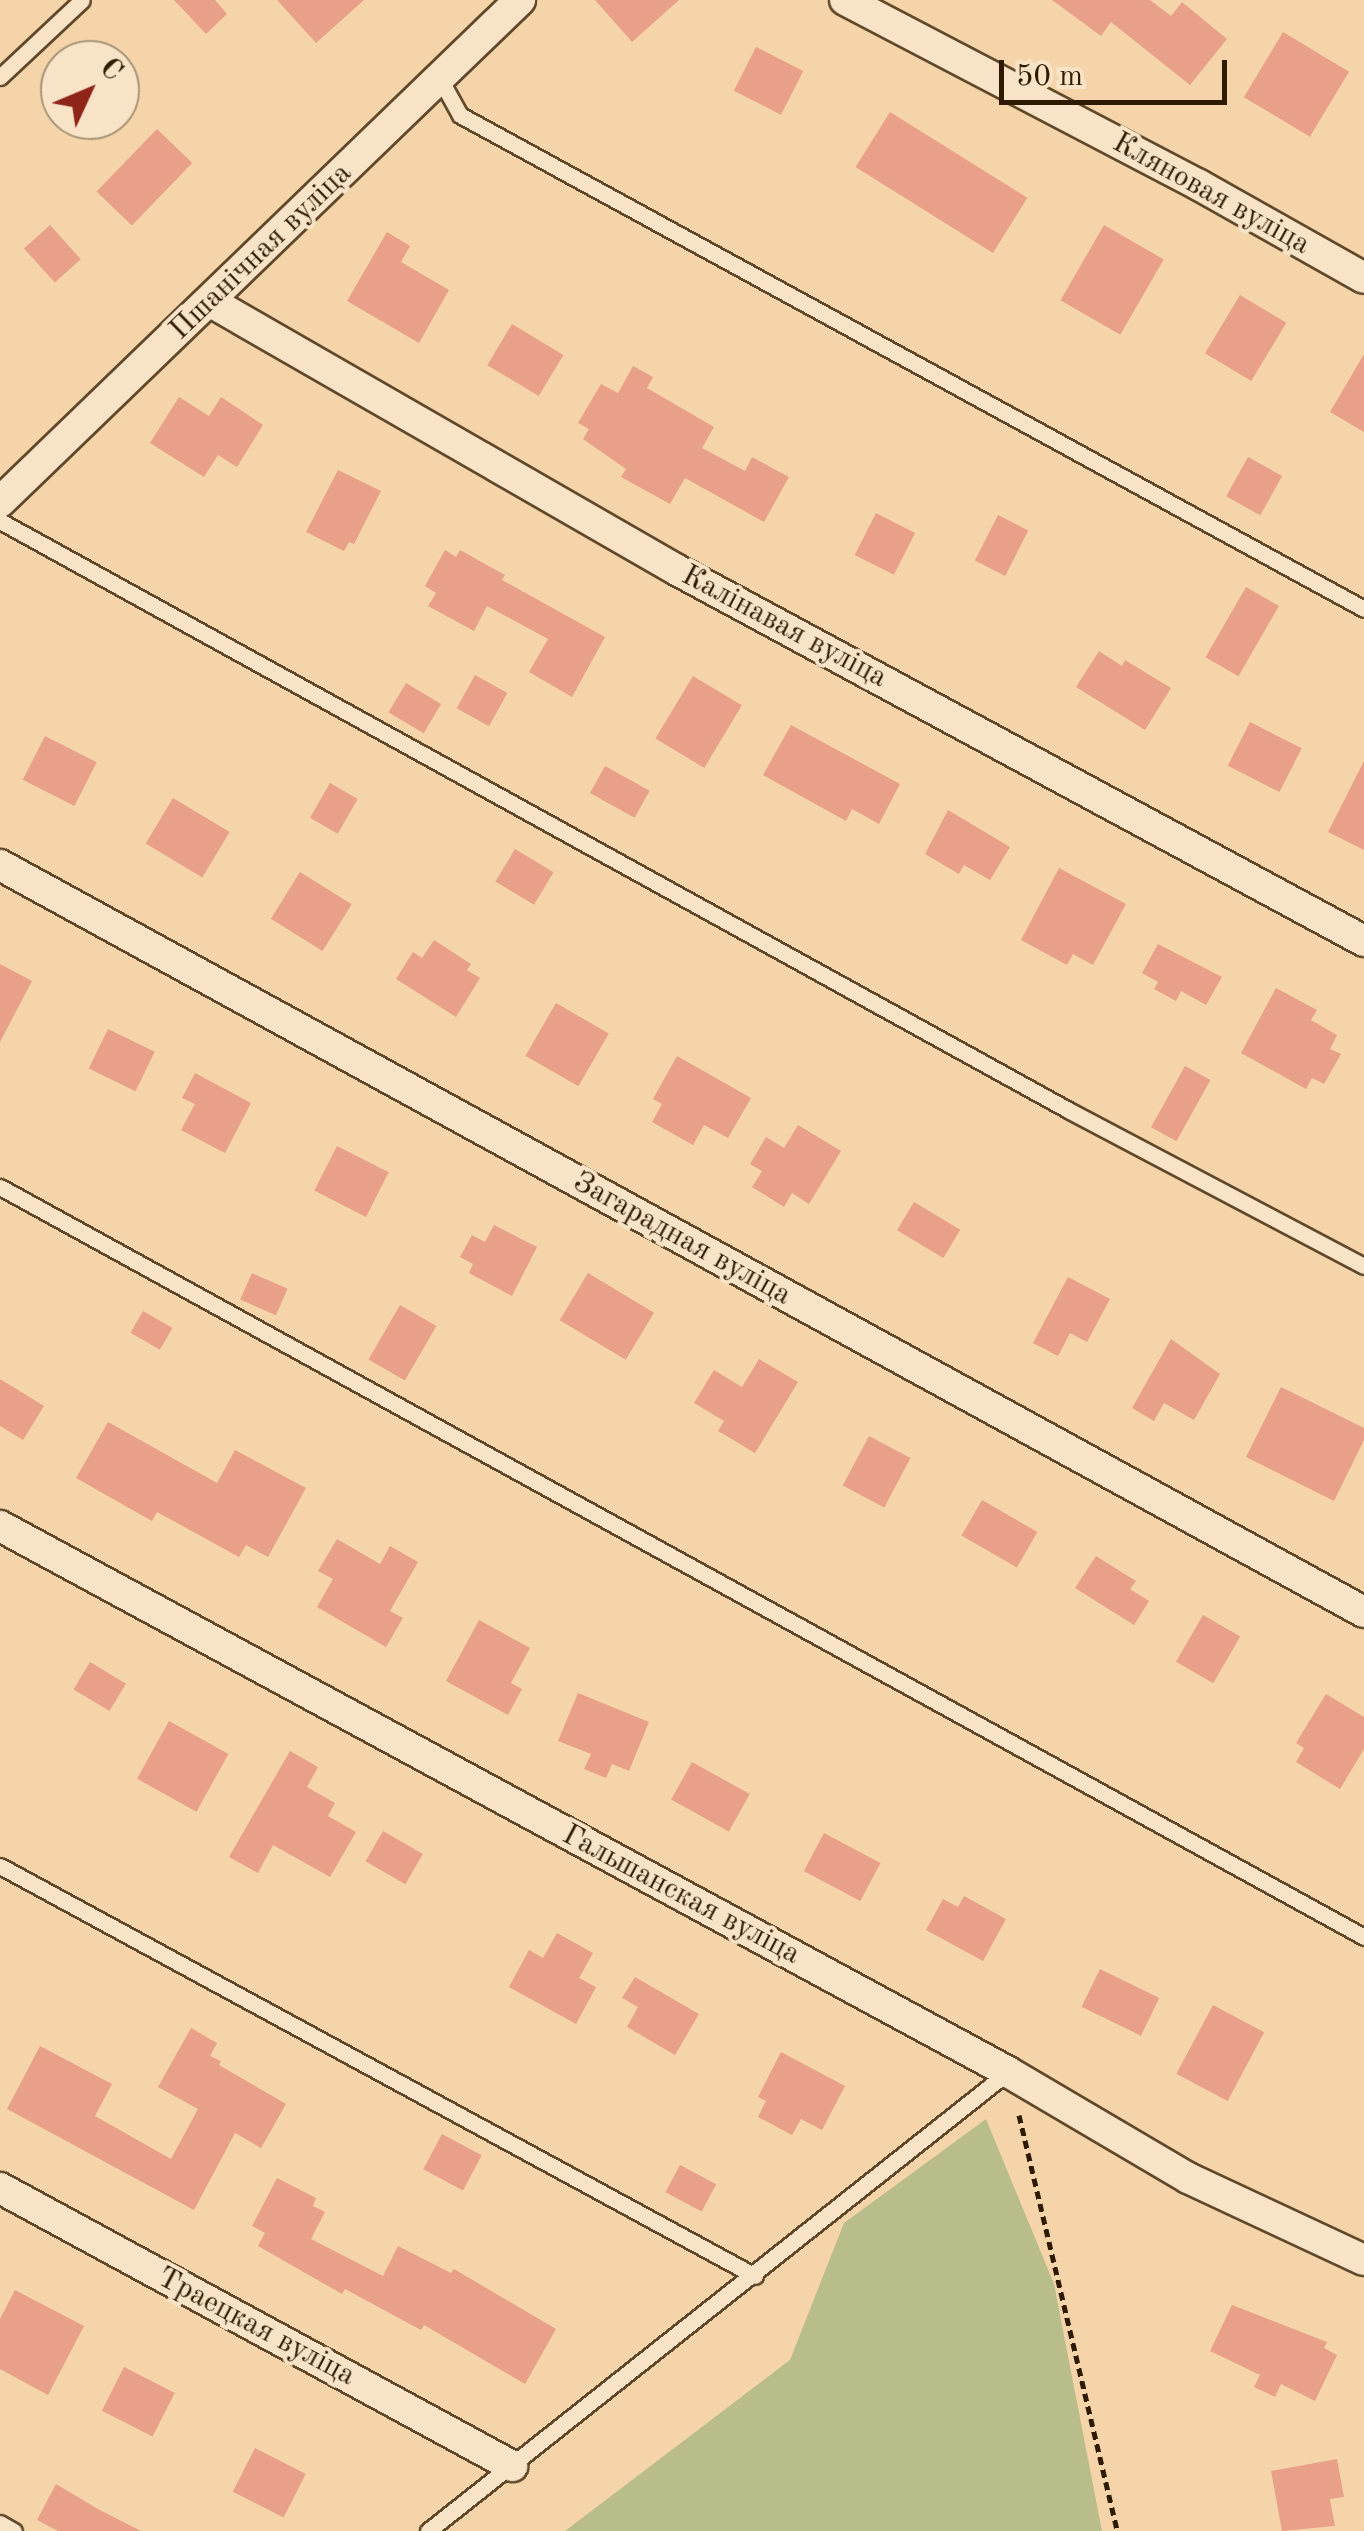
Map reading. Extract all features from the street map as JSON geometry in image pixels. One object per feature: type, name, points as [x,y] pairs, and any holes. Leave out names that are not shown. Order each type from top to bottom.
[{"type":"street","name":"Пшанічная вуліца","points":[[0,502],[520,0]]},
{"type":"street","name":"Кляновая вуліца","points":[[846,0],[1199,185],[1364,278]]},
{"type":"street","name":"Калінавая вуліца","points":[[210,302],[677,570],[1364,941]]},
{"type":"street","name":"Загарадная вуліца","points":[[0,866],[1364,1612]]},
{"type":"street","name":"Гальшанская вуліца","points":[[0,1526],[1008,2072],[1188,2178],[1364,2260]]},
{"type":"street","name":"Траецкая вуліца","points":[[0,2188],[512,2466]]},
{"type":"lane","points":[[0,77],[82,0]]},
{"type":"lane","points":[[439,77],[446,98],[460,115],[1364,610]]},
{"type":"lane","points":[[0,521],[1070,1111],[1364,1266]]},
{"type":"lane","points":[[0,1187],[1364,1937]]},
{"type":"lane","points":[[0,1866],[754,2276]]},
{"type":"lane","points":[[428,2531],[1008,2072]]},
{"type":"lane","points":[[0,2523],[14,2531]]},
{"type":"path","points":[[1008,2072],[1118,2531]]},
{"type":"green space","points":[[986,2119],[1054,2284],[1102,2531],[565,2531],[790,2360],[844,2223]]},
{"type":"building","points":[[174,0],[215,0],[227,14],[206,34]]},
{"type":"building","points":[[277,0],[364,0],[316,43]]},
{"type":"building","points":[[595,0],[679,0],[632,42]]},
{"type":"building","points":[[1052,0],[1150,0],[1171,16],[1182,2],[1227,39],[1190,85],[1111,22],[1101,36]]},
{"type":"building","points":[[1283,32],[1349,72],[1310,137],[1244,97]]},
{"type":"building","points":[[756,47],[803,71],[781,115],[734,91]]},
{"type":"building","points":[[890,112],[1027,198],[993,253],[856,167]]},
{"type":"building","points":[[157,129],[192,163],[132,226],[97,192]]},
{"type":"building","points":[[50,225],[81,259],[55,283],[24,248]]},
{"type":"building","points":[[1104,225],[1164,260],[1120,335],[1060,300]]},
{"type":"building","points":[[387,232],[410,246],[401,262],[449,290],[419,343],[347,301]]},
{"type":"building","points":[[1240,295],[1286,323],[1251,381],[1205,353]]},
{"type":"building","points":[[512,324],[563,355],[539,396],[487,365]]},
{"type":"building","points":[[1364,354],[1364,432],[1330,412]]},
{"type":"building","points":[[633,366],[653,377],[647,388],[714,427],[702,448],[745,471],[752,457],[789,477],[764,522],[685,478],[670,504],[621,477],[626,469],[583,439],[589,429],[578,423],[601,384],[618,393]]},
{"type":"building","points":[[179,397],[209,416],[221,397],[263,425],[237,467],[218,455],[204,477],[150,443]]},
{"type":"building","points":[[1248,457],[1282,476],[1260,515],[1226,496]]},
{"type":"building","points":[[338,470],[381,491],[354,544],[349,542],[344,551],[306,532]]},
{"type":"building","points":[[876,513],[915,533],[894,575],[855,555]]},
{"type":"building","points":[[998,515],[1028,530],[1005,576],[975,560]]},
{"type":"building","points":[[445,550],[456,557],[460,550],[505,575],[502,580],[605,637],[572,697],[529,672],[548,639],[487,606],[474,631],[428,606],[436,593],[425,586]]},
{"type":"building","points":[[1246,587],[1279,606],[1238,676],[1206,657]]},
{"type":"building","points":[[1099,651],[1122,666],[1125,660],[1171,688],[1145,730],[1076,687]]},
{"type":"building","points":[[475,675],[507,693],[489,726],[457,708]]},
{"type":"building","points":[[693,676],[742,705],[704,768],[655,739]]},
{"type":"building","points":[[406,683],[441,704],[424,733],[388,712]]},
{"type":"building","points":[[1250,722],[1302,748],[1279,792],[1228,766]]},
{"type":"building","points":[[791,725],[900,784],[879,824],[852,809],[846,821],[763,775]]},
{"type":"building","points":[[45,736],[97,762],[74,806],[23,780]]},
{"type":"building","points":[[1364,761],[1364,850],[1328,832]]},
{"type":"building","points":[[605,766],[650,791],[635,818],[590,793]]},
{"type":"building","points":[[330,783],[358,799],[338,834],[310,818]]},
{"type":"building","points":[[173,798],[230,832],[202,877],[146,843]]},
{"type":"building","points":[[948,810],[1010,847],[990,880],[964,865],[959,874],[925,854]]},
{"type":"building","points":[[515,849],[554,872],[534,905],[495,882]]},
{"type":"building","points":[[1059,868],[1126,904],[1093,965],[1073,954],[1067,965],[1021,940]]},
{"type":"building","points":[[300,872],[352,904],[323,951],[271,919]]},
{"type":"building","points":[[434,940],[471,964],[467,970],[480,978],[456,1017],[396,979],[413,952],[422,958]]},
{"type":"building","points":[[1158,944],[1222,977],[1206,1005],[1181,991],[1176,1001],[1154,989],[1158,982],[1142,973]]},
{"type":"building","points":[[0,964],[32,981],[0,1042]]},
{"type":"building","points":[[1276,988],[1317,1010],[1311,1020],[1337,1035],[1330,1049],[1341,1054],[1324,1084],[1312,1078],[1306,1089],[1241,1053]]},
{"type":"building","points":[[556,1003],[609,1034],[578,1086],[526,1056]]},
{"type":"building","points":[[108,1029],[155,1052],[135,1091],[89,1069]]},
{"type":"building","points":[[677,1056],[751,1098],[728,1138],[704,1125],[693,1145],[652,1122],[662,1104],[653,1099]]},
{"type":"building","points":[[1185,1066],[1210,1080],[1176,1141],[1151,1127]]},
{"type":"building","points":[[195,1073],[251,1103],[225,1153],[181,1130],[195,1104],[182,1098]]},
{"type":"building","points":[[798,1125],[841,1151],[809,1204],[792,1193],[784,1207],[752,1187],[762,1171],[750,1164],[766,1137],[784,1148]]},
{"type":"building","points":[[337,1146],[389,1172],[366,1217],[314,1191]]},
{"type":"building","points":[[914,1202],[960,1230],[943,1258],[897,1230]]},
{"type":"building","points":[[494,1225],[537,1247],[512,1296],[469,1273],[473,1264],[460,1257],[472,1235],[485,1242]]},
{"type":"building","points":[[252,1273],[288,1289],[276,1315],[240,1299]]},
{"type":"building","points":[[588,1273],[654,1313],[626,1360],[560,1320]]},
{"type":"building","points":[[1068,1277],[1110,1299],[1087,1342],[1070,1333],[1058,1356],[1033,1343]]},
{"type":"building","points":[[400,1305],[436,1326],[405,1381],[368,1360]]},
{"type":"building","points":[[143,1311],[172,1328],[160,1350],[130,1333]]},
{"type":"building","points":[[1171,1339],[1220,1374],[1194,1420],[1164,1403],[1154,1421],[1132,1408]]},
{"type":"building","points":[[759,1359],[798,1382],[755,1453],[718,1431],[724,1421],[694,1403],[714,1370],[742,1387]]},
{"type":"building","points":[[0,1379],[44,1406],[23,1440],[0,1426]]},
{"type":"building","points":[[1281,1387],[1364,1428],[1364,1440],[1334,1501],[1246,1457]]},
{"type":"building","points":[[108,1422],[217,1483],[235,1450],[306,1488],[268,1557],[246,1545],[239,1557],[157,1512],[152,1521],[76,1478]]},
{"type":"building","points":[[869,1436],[910,1458],[884,1508],[843,1485]]},
{"type":"building","points":[[982,1500],[1037,1532],[1017,1568],[962,1536]]},
{"type":"building","points":[[337,1539],[380,1564],[390,1546],[418,1562],[390,1611],[403,1618],[386,1647],[317,1607],[333,1579],[318,1571]]},
{"type":"building","points":[[1096,1556],[1136,1581],[1130,1589],[1149,1601],[1134,1625],[1075,1588]]},
{"type":"building","points":[[1203,1615],[1240,1636],[1213,1683],[1176,1662]]},
{"type":"building","points":[[479,1620],[530,1648],[511,1683],[522,1689],[508,1715],[446,1681]]},
{"type":"building","points":[[90,1662],[126,1684],[110,1711],[74,1689]]},
{"type":"building","points":[[578,1693],[649,1722],[629,1771],[612,1764],[606,1778],[584,1769],[591,1754],[558,1741]]},
{"type":"building","points":[[1326,1694],[1364,1717],[1364,1749],[1340,1789],[1296,1762],[1304,1748],[1296,1743]]},
{"type":"building","points":[[169,1721],[228,1754],[196,1812],[137,1779]]},
{"type":"building","points":[[290,1751],[318,1767],[307,1787],[335,1803],[328,1816],[356,1832],[330,1877],[273,1845],[258,1873],[229,1857]]},
{"type":"building","points":[[692,1762],[750,1794],[729,1832],[671,1800]]},
{"type":"building","points":[[383,1831],[423,1854],[405,1884],[366,1861]]},
{"type":"building","points":[[824,1833],[881,1863],[860,1901],[804,1871]]},
{"type":"building","points":[[964,1896],[1006,1919],[983,1961],[926,1930],[943,1899],[958,1907]]},
{"type":"building","points":[[557,1933],[593,1953],[579,1978],[596,1987],[576,2024],[509,1987],[529,1950],[543,1958]]},
{"type":"building","points":[[1100,1969],[1159,1998],[1141,2036],[1082,2007]]},
{"type":"building","points":[[635,1977],[699,2014],[675,2055],[627,2027],[638,2007],[622,1998]]},
{"type":"building","points":[[1213,2005],[1264,2032],[1228,2101],[1176,2074]]},
{"type":"building","points":[[191,2028],[217,2043],[210,2056],[221,2061],[219,2065],[286,2104],[261,2148],[235,2133],[194,2210],[7,2109],[40,2046],[112,2084],[95,2116],[171,2159],[198,2109],[158,2087]]},
{"type":"building","points":[[781,2052],[845,2086],[822,2130],[801,2119],[792,2135],[758,2117],[766,2101],[758,2097]]},
{"type":"building","points":[[442,2134],[482,2155],[463,2190],[423,2169]]},
{"type":"building","points":[[680,2165],[716,2184],[702,2212],[665,2192]]},
{"type":"building","points":[[277,2178],[316,2198],[313,2206],[325,2212],[311,2239],[383,2276],[398,2246],[451,2273],[454,2269],[556,2329],[525,2384],[424,2325],[421,2330],[345,2289],[342,2294],[258,2246],[265,2233],[252,2226]]},
{"type":"building","points":[[15,2290],[84,2326],[48,2395],[0,2369],[0,2319]]},
{"type":"building","points":[[1232,2305],[1327,2342],[1324,2348],[1337,2355],[1315,2401],[1281,2384],[1275,2397],[1254,2387],[1260,2375],[1210,2351]]},
{"type":"building","points":[[124,2367],[175,2393],[153,2437],[102,2411]]},
{"type":"building","points":[[255,2448],[306,2474],[284,2518],[233,2492]]},
{"type":"building","points":[[1337,2459],[1344,2497],[1330,2499],[1335,2526],[1282,2531],[1271,2471]]},
{"type":"building","points":[[56,2484],[141,2531],[58,2531],[37,2520]]}]
